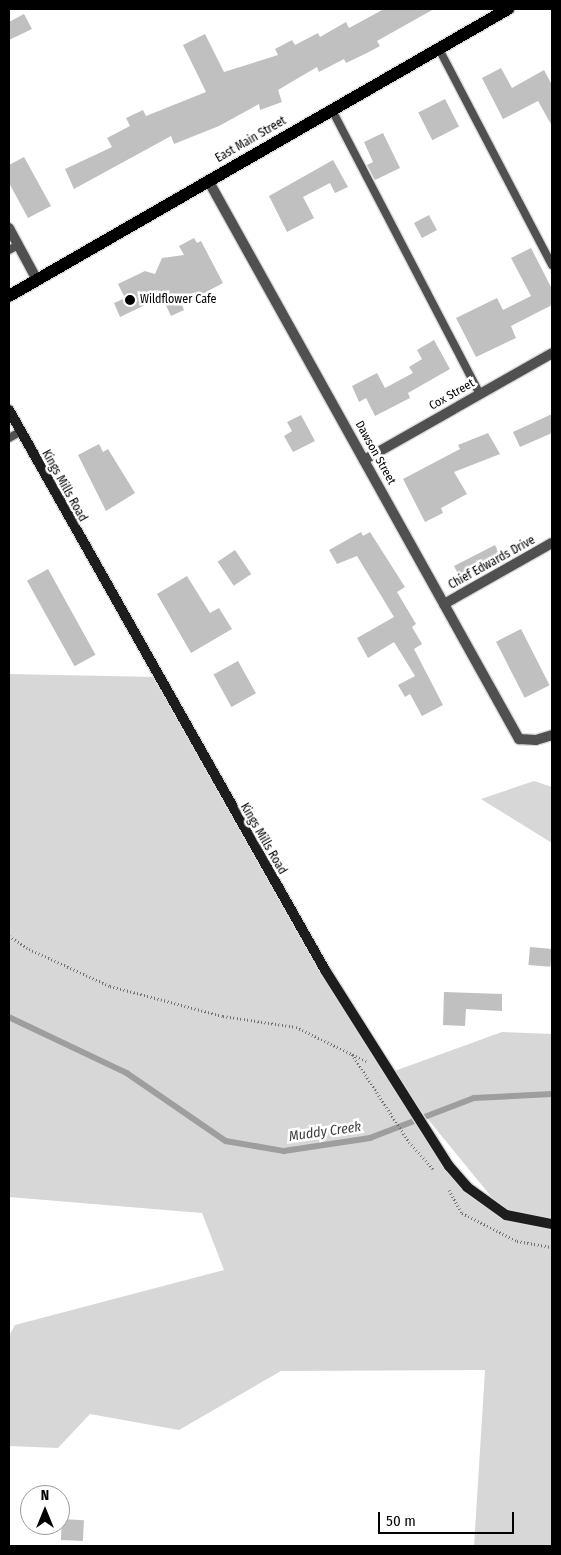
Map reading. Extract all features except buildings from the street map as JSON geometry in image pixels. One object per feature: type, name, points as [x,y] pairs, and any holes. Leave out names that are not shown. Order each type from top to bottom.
[{"type":"main road","name":"East Main Street","points":[[9,296],[508,9]]},
{"type":"street","name":"Dawson Street","points":[[208,180],[519,739],[536,740],[552,735]]},
{"type":"street","points":[[9,228],[13,248],[37,280]]},
{"type":"street","name":"Cox Street","points":[[364,460],[552,353]]},
{"type":"street","name":"Kings Mills Road","points":[[9,410],[222,792],[389,1073],[449,1166],[467,1187],[506,1215],[552,1224]]},
{"type":"street","name":"Chief Edwards Drive","points":[[444,604],[552,544]]},
{"type":"lane","points":[[439,49],[552,265]]},
{"type":"lane","points":[[332,110],[480,394]]},
{"type":"lane","points":[[9,438],[20,432]]},
{"type":"path","points":[[9,936],[29,949],[110,986],[224,1016],[296,1027],[389,1073]]},
{"type":"path","points":[[351,1053],[409,1142]]},
{"type":"shaded area","points":[[9,674],[157,677],[389,1073],[502,1032],[552,1034],[552,1546],[474,1546],[485,1370],[281,1371],[179,1430],[90,1414],[58,1448],[9,1446],[9,1336],[15,1325],[224,1270],[202,1213],[9,1197]],"holes":[[[395,1079],[503,1211],[449,1166]]]},
{"type":"shaded area","points":[[534,781],[552,787],[552,843],[481,799]]},
{"type":"waterway","name":"Muddy Creek","points":[[9,1017],[127,1073],[226,1141],[284,1151],[370,1138],[474,1098],[552,1094]]},
{"type":"place","name":"Wildflower Cafe","points":[[130,300]]}]
